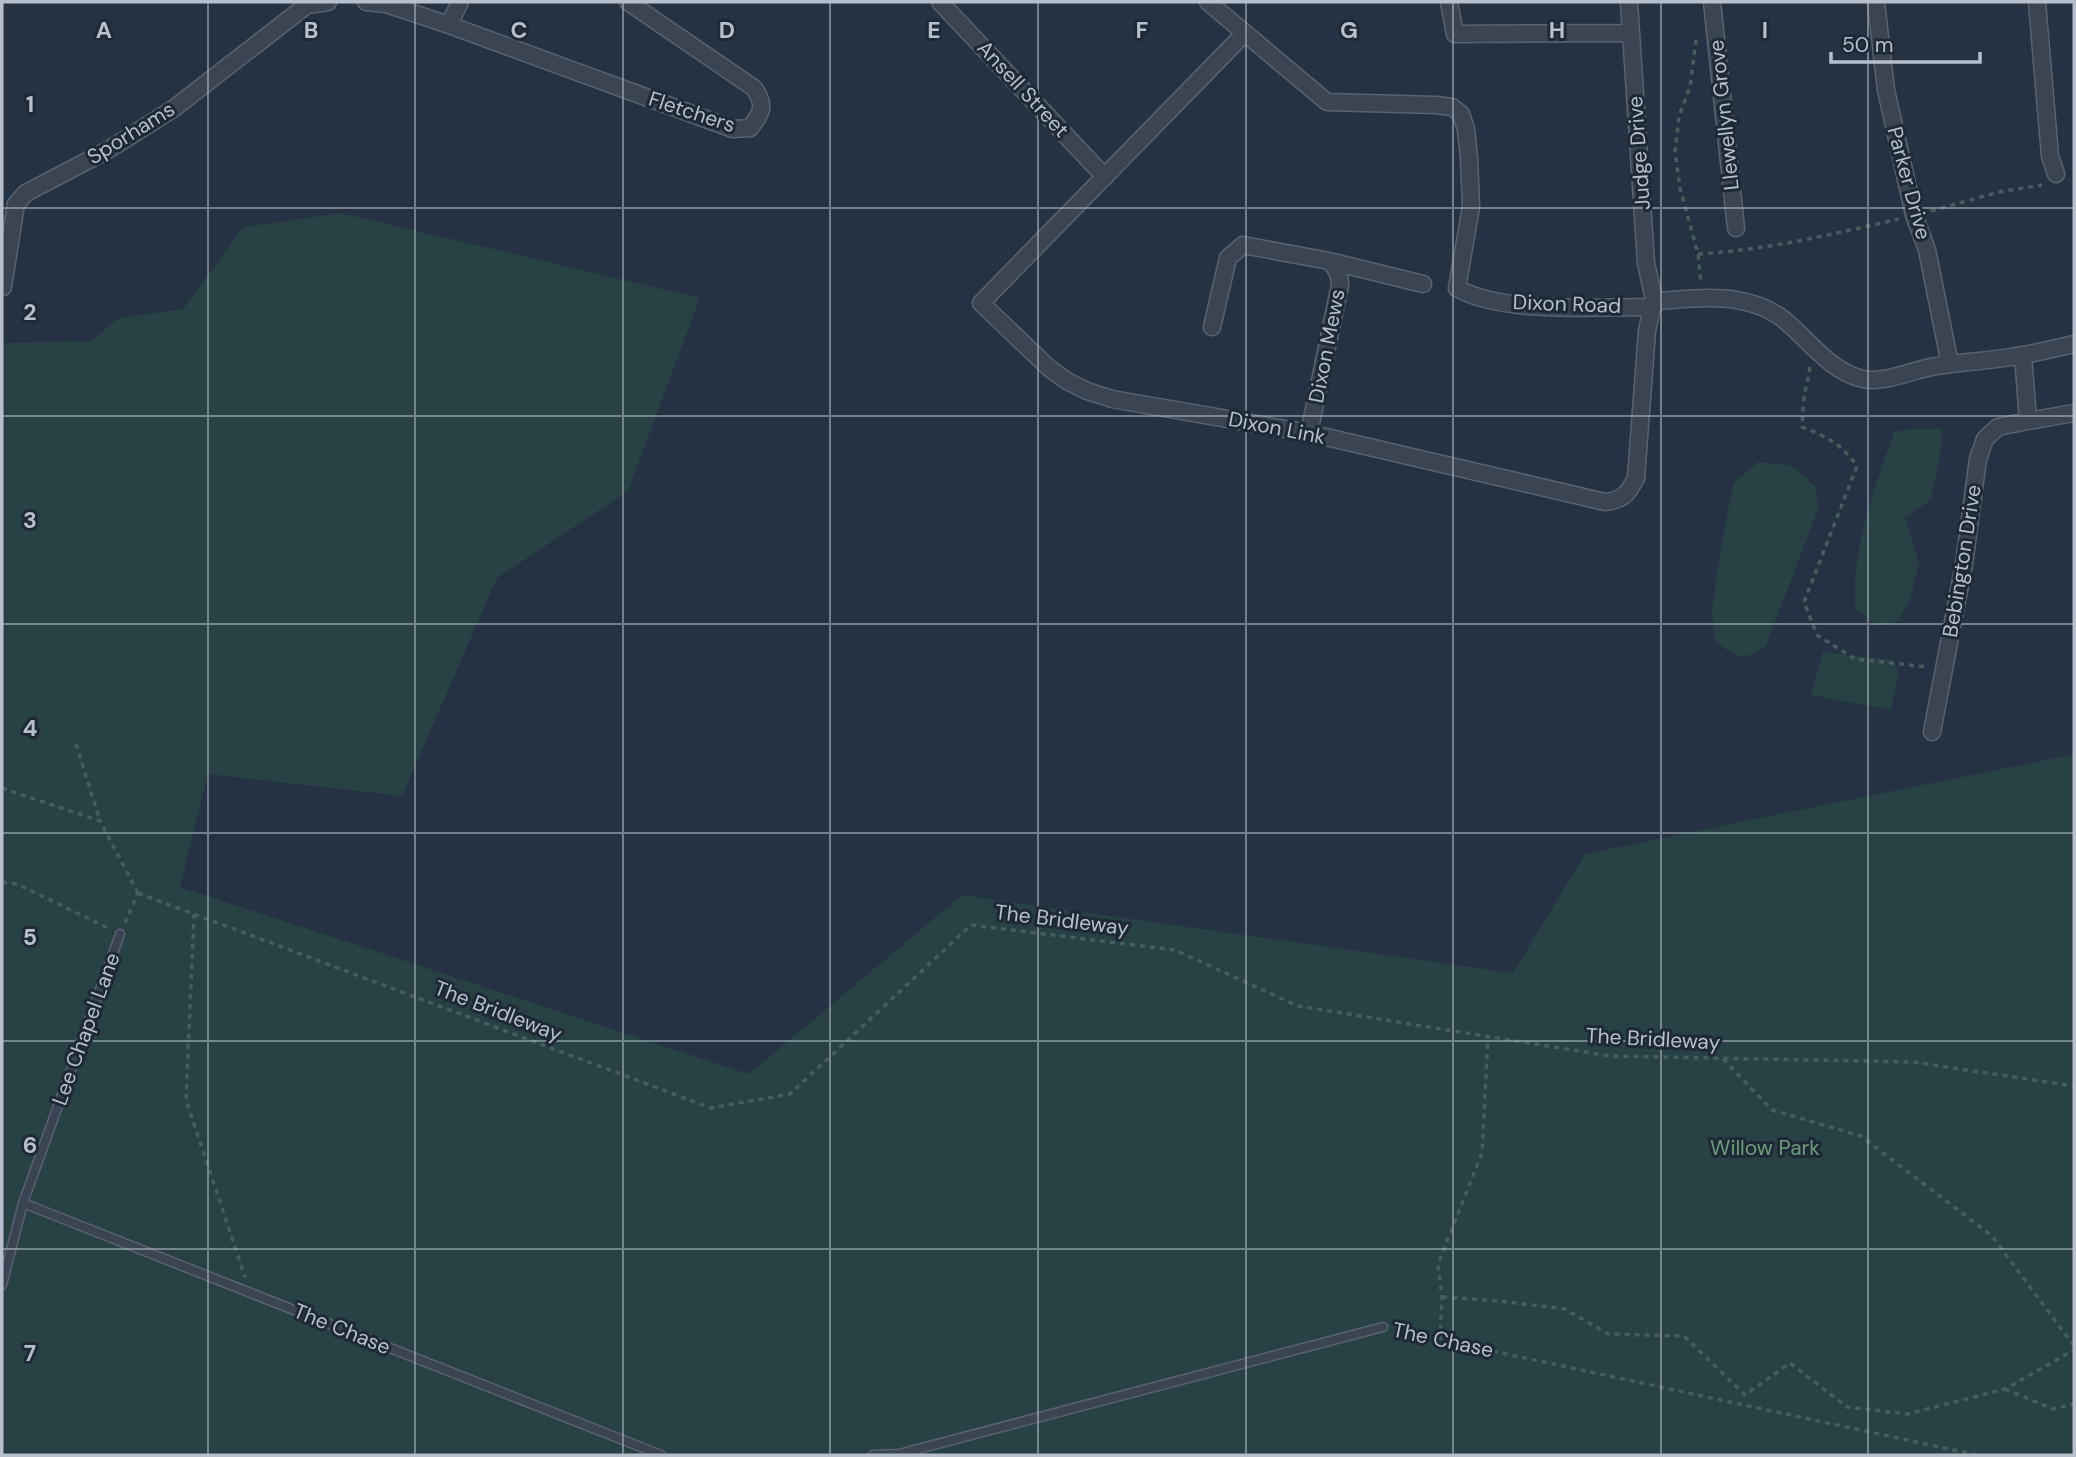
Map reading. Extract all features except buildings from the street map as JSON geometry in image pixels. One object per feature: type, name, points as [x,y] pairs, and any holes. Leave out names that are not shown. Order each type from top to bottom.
[{"type":"street","points":[[307,3],[328,2]]},
{"type":"street","name":"Fletchers","points":[[366,2],[386,4],[449,25],[733,129],[750,128],[760,114],[762,100],[754,88],[628,2]]},
{"type":"street","points":[[449,25],[460,2]]},
{"type":"street","name":"Ansell Street","points":[[940,2],[1105,177]]},
{"type":"street","name":"Dixon Road","points":[[1208,2],[1327,102],[1436,104],[1452,107],[1461,114],[1466,129],[1471,207],[1457,288],[1488,300],[1544,307],[1653,306],[1662,300],[1717,297],[1760,306],[1781,318],[1842,371],[1866,380],[1950,364],[2023,355],[2074,344]]},
{"type":"street","points":[[1449,2],[1455,34],[1631,33]]},
{"type":"street","name":"Judge Drive","points":[[1629,2],[1646,264],[1653,306]]},
{"type":"street","name":"Llewellyn Grove","points":[[1712,2],[1736,228]]},
{"type":"street","name":"Parker Drive","points":[[1876,2],[1886,90],[1914,215],[1927,250],[1950,364]]},
{"type":"street","points":[[2037,2],[2050,156],[2056,174]]},
{"type":"street","name":"Sporhams","points":[[3,287],[16,204],[26,193],[108,150],[173,109],[307,3]]},
{"type":"street","name":"Dixon Link","points":[[1244,34],[981,303],[1067,382],[1112,399],[1309,433],[1605,502],[1620,500],[1636,478],[1647,331],[1653,306]]},
{"type":"street","name":"Dixon Mews","points":[[1212,327],[1226,264],[1231,253],[1243,245],[1329,261],[1423,284]]},
{"type":"street","name":"Dixon Mews","points":[[1309,433],[1340,285],[1339,273],[1329,261]]},
{"type":"street","points":[[2023,355],[2028,421]]},
{"type":"street","name":"Bebington Drive","points":[[1932,732],[1964,564],[1978,459],[1985,439],[1998,427],[2074,413]]},
{"type":"lane","name":"Lee Chapel Lane","points":[[2,1285],[23,1203],[120,934]]},
{"type":"lane","name":"The Chase","points":[[23,1203],[661,1455]]},
{"type":"lane","name":"The Chase","points":[[873,1455],[900,1454],[1383,1327]]},
{"type":"path","points":[[1697,32],[1690,88],[1679,116],[1675,152],[1680,188],[1699,254],[1703,298]]},
{"type":"path","points":[[1814,348],[1804,397],[1802,427],[1844,448],[1857,466],[1804,601],[1817,635],[1856,659],[1944,668]]},
{"type":"path","points":[[2,882],[17,884],[120,934],[138,893],[100,821],[76,744]]},
{"type":"path","points":[[2,788],[100,821]]},
{"type":"path","name":"The Bridleway","points":[[138,893],[711,1108],[790,1094],[971,925],[1175,950],[1297,1006],[1610,1056],[1913,1062],[2074,1086]]},
{"type":"path","points":[[194,914],[186,1100],[250,1292]]},
{"type":"path","points":[[1440,1340],[1442,1297],[1438,1265],[1482,1153],[1488,1037]]},
{"type":"path","points":[[1442,1297],[1565,1309],[1608,1334],[1684,1336],[1745,1395],[1790,1363],[1847,1407],[1908,1414],[2005,1389],[2074,1348],[1992,1236],[1861,1136],[1772,1111],[1723,1059]]},
{"type":"path","name":"The Chase","points":[[1383,1327],[1977,1455]]},
{"type":"path","points":[[2005,1389],[2053,1409],[2074,1404]]},
{"type":"green space","name":"Willow Park","points":[[341,213],[700,298],[628,491],[497,578],[402,796],[208,774],[180,887],[749,1074],[962,895],[1513,973],[1585,854],[2074,754],[2074,1455],[2,1455],[2,343],[91,341],[119,318],[183,309],[243,227]]},
{"type":"green space","points":[[1908,429],[1941,429],[1942,445],[1931,500],[1905,517],[1919,563],[1910,599],[1898,621],[1878,626],[1855,608],[1857,562],[1866,518],[1894,432]]},
{"type":"green space","points":[[1758,462],[1792,466],[1815,486],[1819,507],[1766,645],[1752,654],[1740,656],[1715,641],[1712,612],[1733,483]]},
{"type":"green space","points":[[1823,652],[1893,660],[1899,672],[1891,710],[1811,695]]}]
